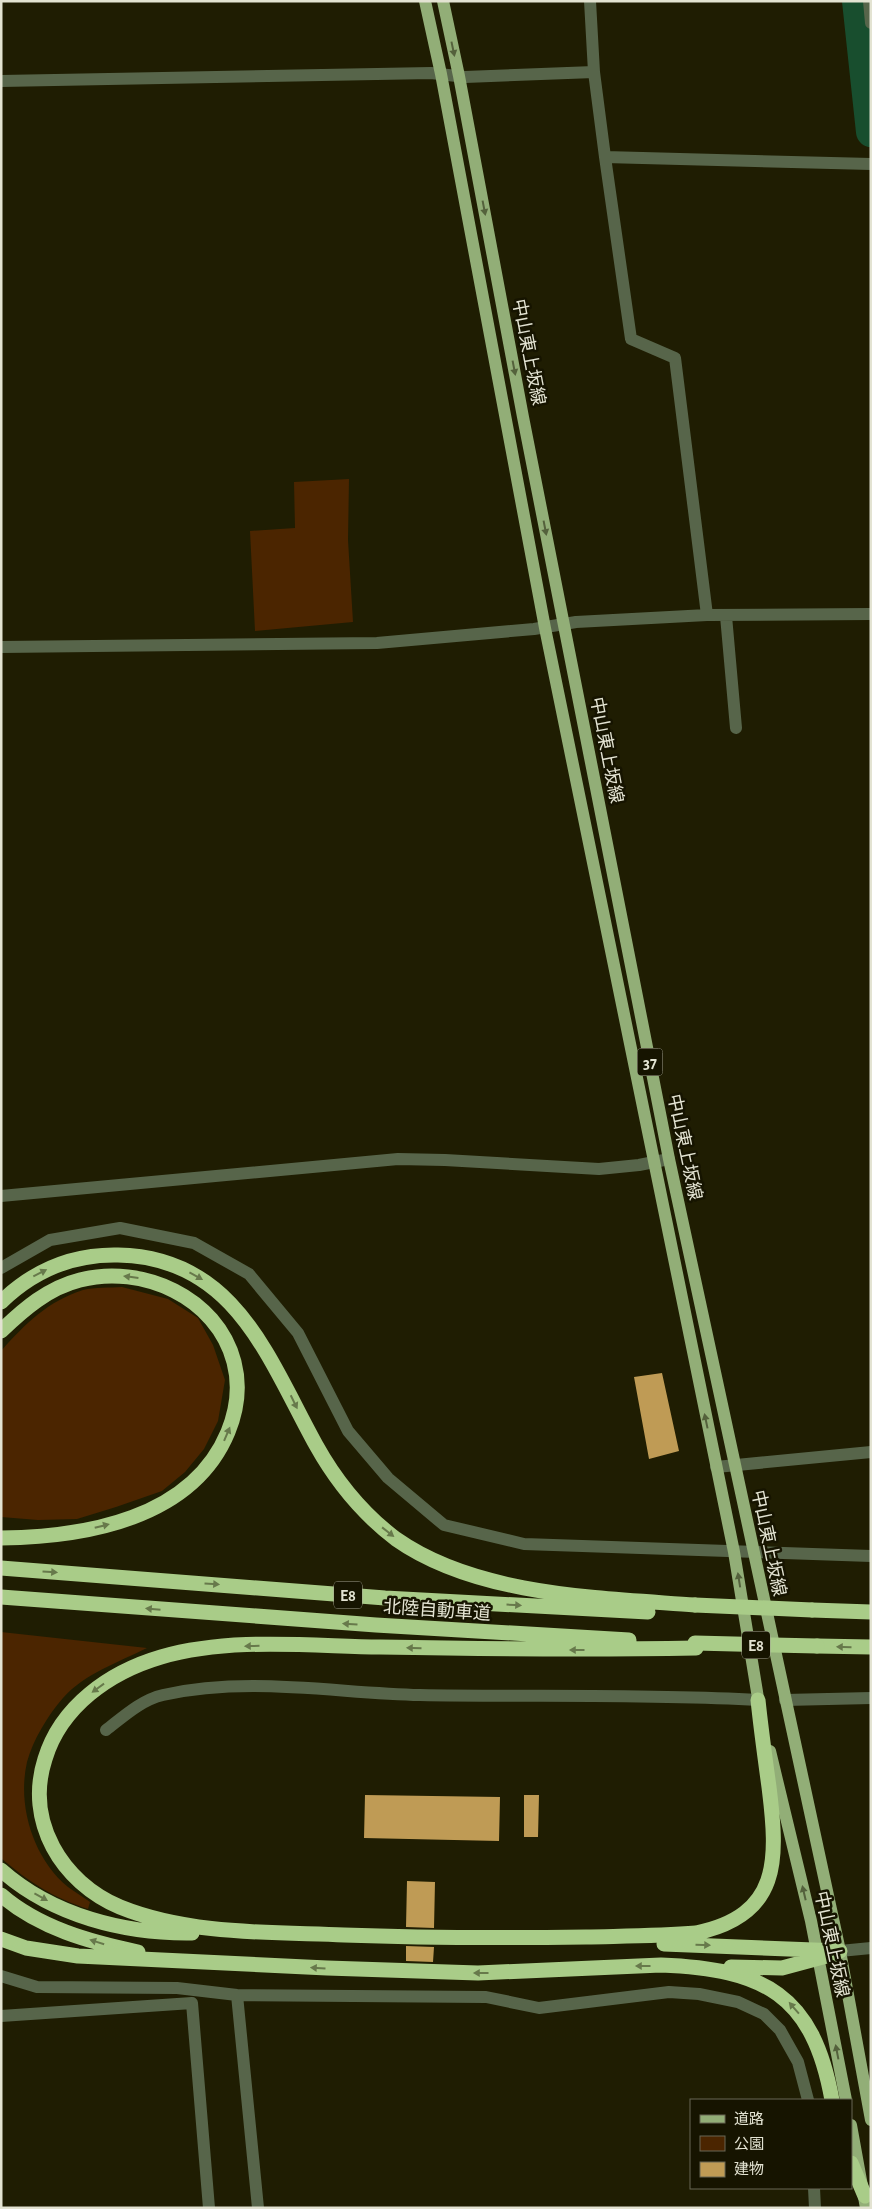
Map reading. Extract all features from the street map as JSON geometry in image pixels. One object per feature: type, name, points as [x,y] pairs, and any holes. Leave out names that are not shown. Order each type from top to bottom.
[{"type":"highway","points":[[1,1302],[26,1281],[44,1271],[84,1257],[131,1255],[179,1267],[201,1278],[223,1294],[242,1314],[278,1370],[317,1446],[336,1477],[369,1516],[397,1539],[420,1553],[444,1564],[502,1583],[578,1595],[696,1609],[871,1618]]},
{"type":"highway","points":[[1,1331],[38,1298],[58,1288],[80,1280],[101,1277],[140,1278],[176,1291],[209,1316],[228,1344],[237,1380],[237,1401],[232,1422],[223,1444],[211,1464],[178,1494],[134,1516],[98,1527],[49,1536],[1,1538]]},
{"type":"highway","name":"北陸自動車道","points":[[1,1568],[385,1598],[696,1609]]},
{"type":"highway","name":"北陸自動車道","points":[[1,1597],[376,1626],[696,1645],[871,1647]]},
{"type":"highway","points":[[812,1614],[871,1612]]},
{"type":"highway","points":[[250,1932],[171,1921],[119,1906],[83,1885],[57,1855],[47,1838],[41,1819],[39,1800],[43,1765],[48,1747],[69,1714],[100,1686],[118,1674],[161,1657],[216,1648],[274,1645],[535,1650],[696,1645]]},
{"type":"highway","points":[[479,1939],[696,1933],[729,1923],[751,1909],[770,1876],[775,1849],[775,1834],[758,1700]]},
{"type":"highway","points":[[1,1870],[20,1885],[63,1909],[110,1925],[156,1932],[250,1932],[479,1939],[817,1954],[840,1951]]},
{"type":"highway","points":[[1,1896],[29,1915],[77,1936],[135,1951],[196,1961]]},
{"type":"highway","points":[[1,1939],[26,1948],[78,1956],[478,1973],[632,1966],[782,1968],[817,1954]]},
{"type":"highway","points":[[691,1966],[757,1980],[780,1994],[809,2029],[818,2047],[828,2075],[832,2099]]},
{"type":"highway","points":[[852,2166],[866,2202]]},
{"type":"main road","name":"中山東上坂線","points":[[424,1],[440,74],[545,628],[734,1552],[758,1700],[817,1954],[846,2099]]},
{"type":"main road","name":"中山東上坂線","points":[[443,1],[669,1160],[840,1951],[871,2120]]},
{"type":"main road","points":[[852,2130],[866,2202]]},
{"type":"street","points":[[590,1],[594,72],[630,339],[675,358],[707,615]]},
{"type":"street","points":[[869,1],[871,23]]},
{"type":"street","points":[[1,81],[440,74],[459,76],[594,72]]},
{"type":"street","points":[[605,157],[871,164]]},
{"type":"street","points":[[1,647],[377,643],[545,628],[564,624],[707,615],[871,614]]},
{"type":"street","points":[[726,616],[736,728]]},
{"type":"street","points":[[1,1196],[398,1159],[599,1168],[669,1160]]},
{"type":"street","points":[[1,1268],[50,1240],[120,1228],[194,1243],[249,1274],[298,1333],[348,1431],[388,1478],[444,1525],[524,1544],[871,1556]]},
{"type":"street","points":[[716,1467],[871,1452]]},
{"type":"street","points":[[106,1730],[133,1708],[161,1695],[198,1689],[237,1687],[277,1686],[418,1695],[758,1700]]},
{"type":"street","points":[[785,1700],[871,1698]]},
{"type":"street","points":[[840,1951],[871,1948]]},
{"type":"street","points":[[1,1976],[36,1987],[199,1989],[237,1995],[486,1997],[539,2008],[669,1992],[698,1994],[738,2002],[764,2014],[780,2030],[798,2062],[808,2099]]},
{"type":"street","points":[[199,1989],[192,2002],[209,2208]]},
{"type":"street","points":[[237,1995],[258,2208]]},
{"type":"street","points":[[1,2016],[192,2002]]},
{"type":"street","points":[[814,2189],[814,2208]]},
{"type":"green space","points":[[349,479],[348,540],[353,622],[255,631],[250,531],[295,528],[294,482]]},
{"type":"green space","points":[[122,1287],[168,1299],[198,1318],[213,1345],[225,1380],[218,1421],[204,1449],[185,1472],[162,1491],[116,1507],[77,1519],[38,1520],[1,1517],[1,1351],[38,1314],[59,1300],[83,1290]]},
{"type":"green space","points":[[1,1632],[147,1648],[91,1675],[71,1690],[57,1705],[47,1720],[33,1745],[27,1762],[24,1779],[26,1813],[37,1846],[45,1861],[56,1875],[68,1887],[90,1902],[88,1909],[42,1888],[1,1858]]},
{"type":"building","points":[[662,1373],[679,1451],[649,1459],[634,1377]]},
{"type":"building","points":[[365,1795],[500,1797],[499,1841],[364,1838]]},
{"type":"building","points":[[524,1795],[539,1795],[538,1837],[524,1837]]},
{"type":"building","points":[[407,1881],[435,1882],[434,1928],[406,1927]]},
{"type":"building","points":[[406,1946],[434,1947],[433,1962],[406,1961]]},
{"type":"waterway","points":[[857,1],[871,132]]}]
